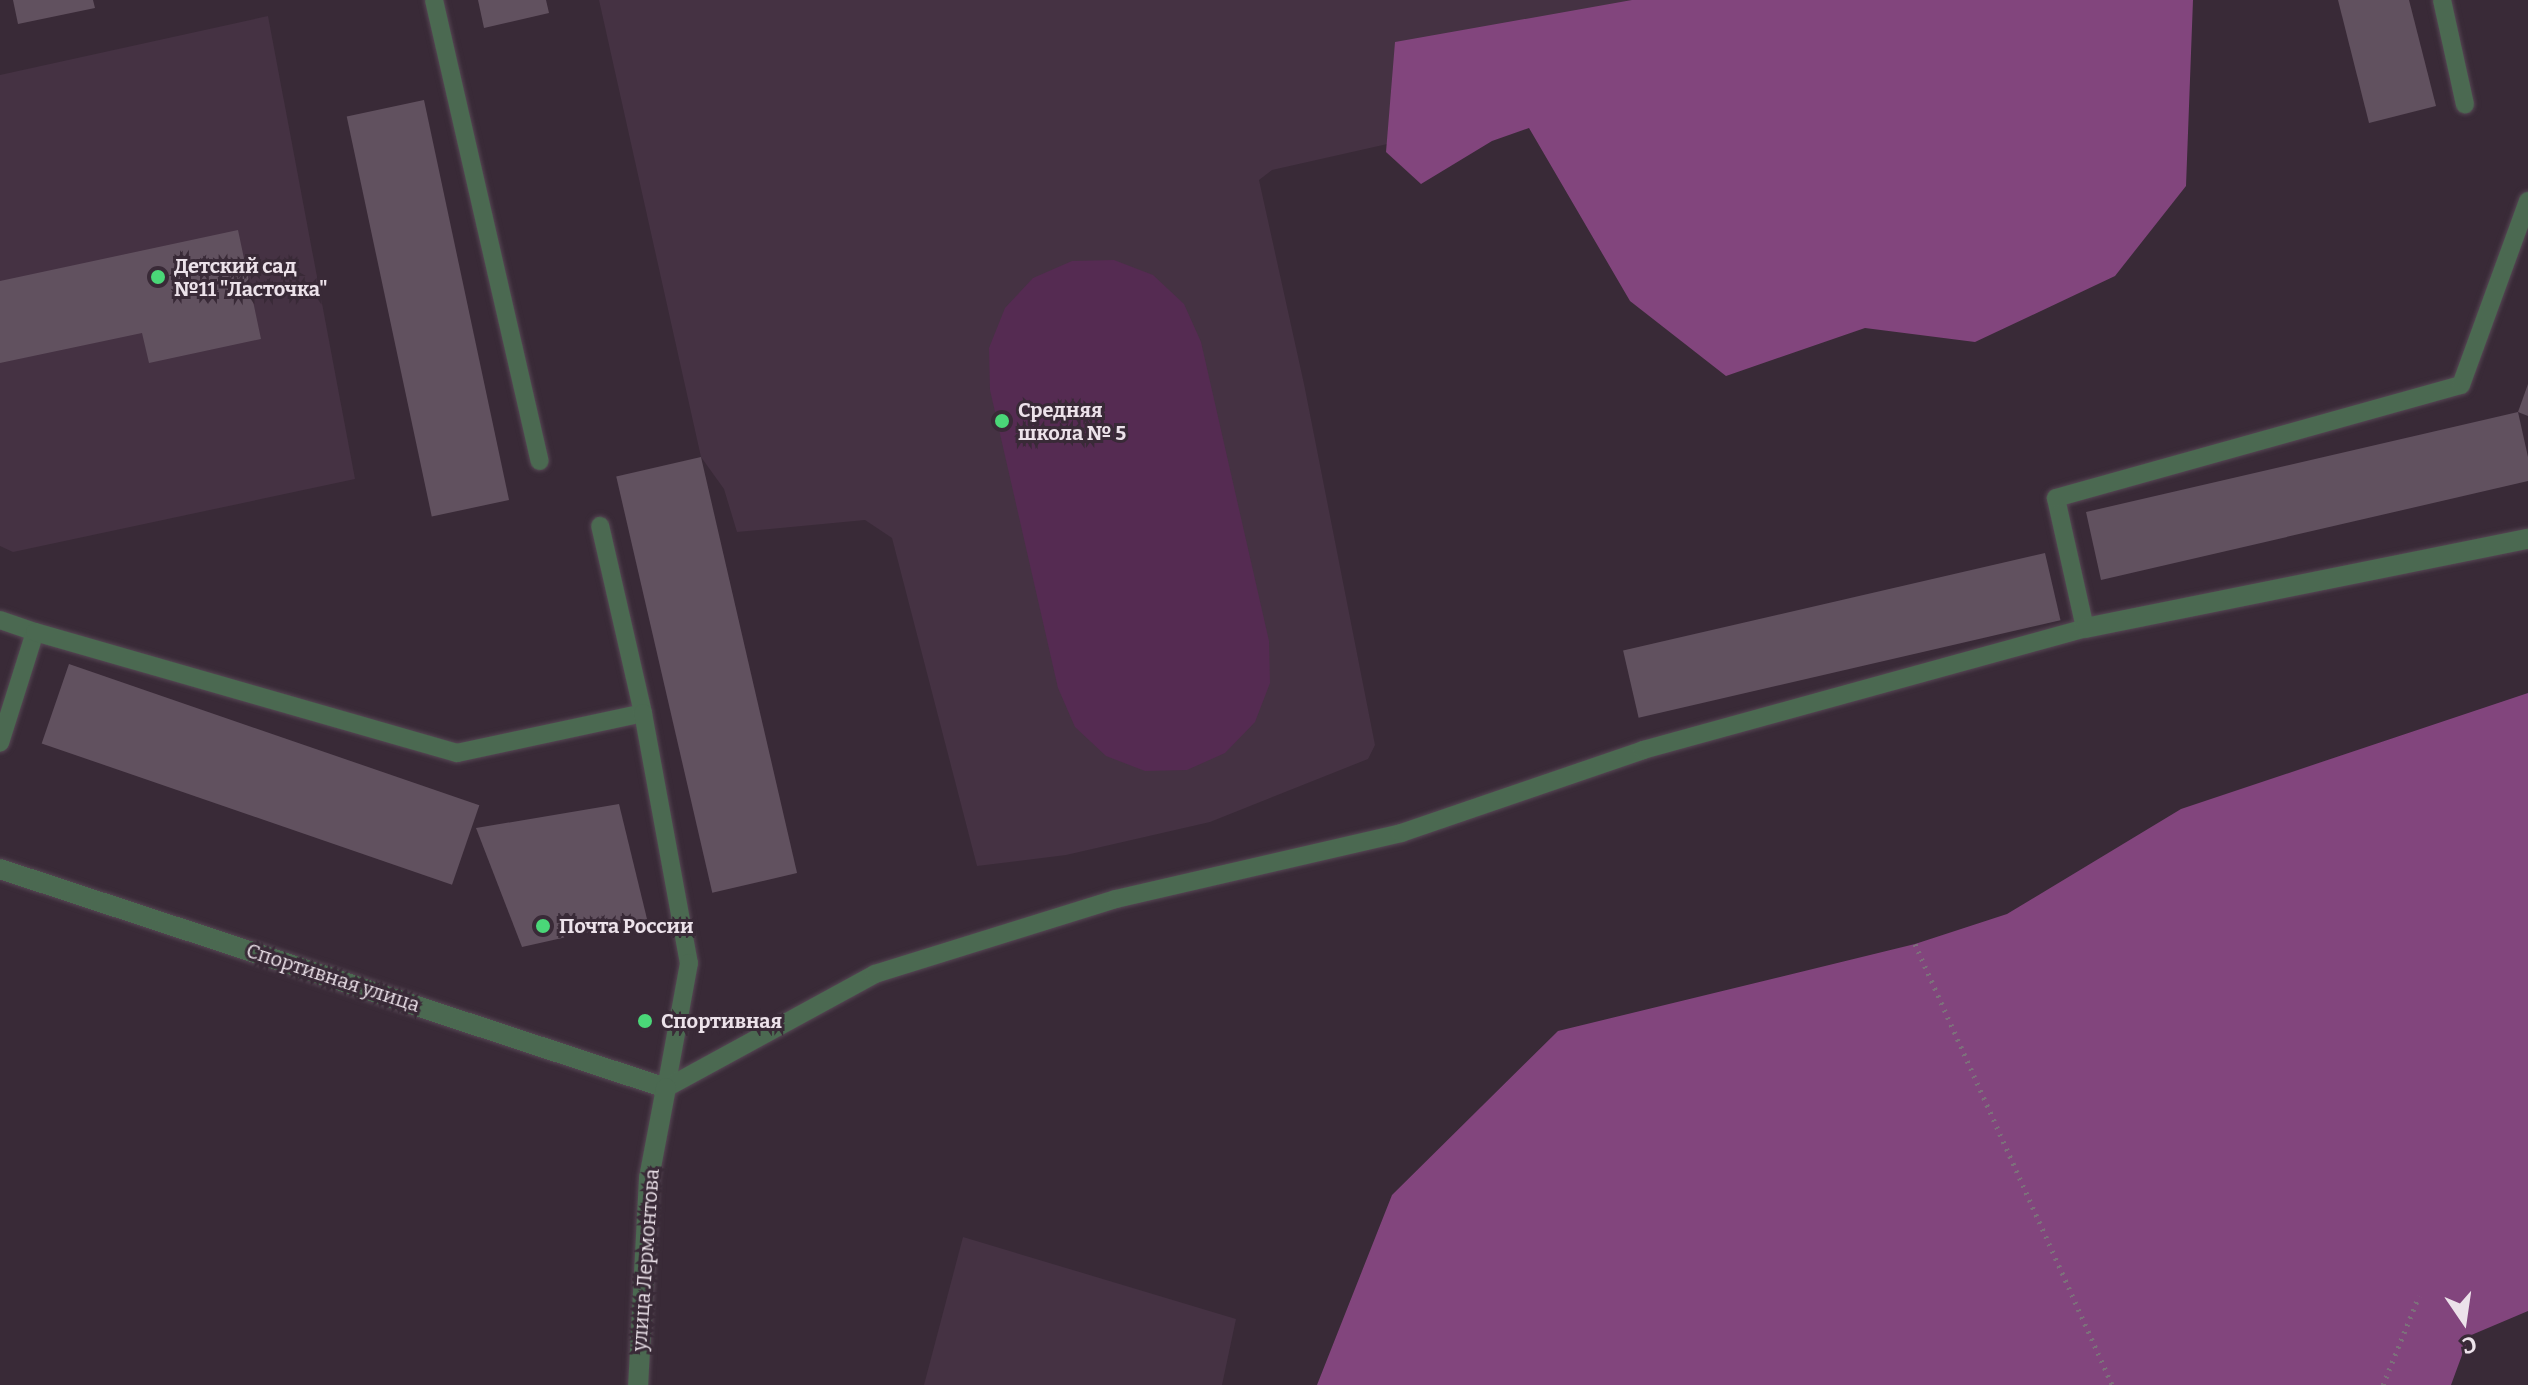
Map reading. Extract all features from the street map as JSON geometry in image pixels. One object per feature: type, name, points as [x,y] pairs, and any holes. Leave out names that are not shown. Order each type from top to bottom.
[{"type":"street","points":[[2085,628],[2528,539]]},
{"type":"street","name":"Спортивная улица","points":[[0,869],[666,1088]]},
{"type":"street","name":"улица Лермонтова","points":[[638,1385],[649,1178],[666,1088]]},
{"type":"lane","points":[[434,0],[540,461]]},
{"type":"lane","points":[[2442,0],[2465,105]]},
{"type":"lane","points":[[666,1088],[875,974],[1116,899],[1401,833],[1643,750],[2085,628],[2056,498],[2461,385],[2528,201]]},
{"type":"lane","points":[[600,526],[643,713],[689,963],[666,1088]]},
{"type":"lane","points":[[0,620],[457,753],[643,713]]},
{"type":"lane","points":[[0,743],[35,632]]},
{"type":"path","points":[[1915,944],[2112,1385]]},
{"type":"path","points":[[2383,1385],[2419,1296]]},
{"type":"shaded area","name":"Средняя школа № 5","points":[[599,0],[1749,0],[1760,60],[1272,170],[1259,180],[1304,384],[1375,745],[1368,759],[1210,822],[1066,855],[977,866],[892,538],[865,520],[737,532],[724,489],[701,457]]},
{"type":"shaded area","points":[[1632,0],[2193,0],[2186,186],[2115,276],[1975,342],[1865,328],[1726,376],[1630,301],[1529,128],[1492,141],[1421,184],[1386,152],[1395,42]]},
{"type":"shaded area","name":"Детский сад №11 \"Ласточка\"","points":[[268,16],[355,479],[13,552],[0,546],[0,75]]},
{"type":"shaded area","points":[[1114,260],[1153,275],[1184,304],[1201,342],[1269,641],[1270,683],[1255,722],[1225,753],[1187,770],[1145,771],[1106,756],[1075,727],[1058,688],[990,390],[989,348],[1005,308],[1033,278],[1072,261]]},
{"type":"shaded area","points":[[2528,693],[2528,1311],[2469,1336],[2451,1385],[1317,1385],[1392,1195],[1558,1031],[1915,944],[2007,914],[2181,809]]},
{"type":"shaded area","points":[[963,1237],[1236,1319],[1222,1385],[924,1385]]},
{"type":"building","points":[[13,0],[93,0],[95,8],[18,24]]},
{"type":"building","points":[[478,0],[546,0],[549,13],[484,28]]},
{"type":"building","points":[[2338,0],[2409,0],[2436,106],[2369,123]]},
{"type":"building","points":[[424,100],[509,500],[432,516],[347,116]]},
{"type":"building","points":[[238,230],[261,339],[149,363],[142,333],[0,363],[0,281]]},
{"type":"building","points":[[2528,384],[2528,416],[2518,412]]},
{"type":"building","points":[[2518,412],[2528,457],[2528,481],[2101,580],[2086,512]]},
{"type":"building","points":[[701,457],[797,873],[712,893],[616,477]]},
{"type":"building","points":[[2045,553],[2061,620],[1639,718],[1623,650]]},
{"type":"building","points":[[69,664],[479,805],[452,885],[42,743]]},
{"type":"building","points":[[619,804],[647,919],[522,947],[476,828]]},
{"type":"place","name":"Детский сад №11 \"Ласточка\"","points":[[158,277]]},
{"type":"place","name":"Средняя школа № 5","points":[[1002,421]]},
{"type":"place","name":"Почта России","points":[[543,926]]},
{"type":"place","name":"Спортивная","points":[[645,1021]]}]
